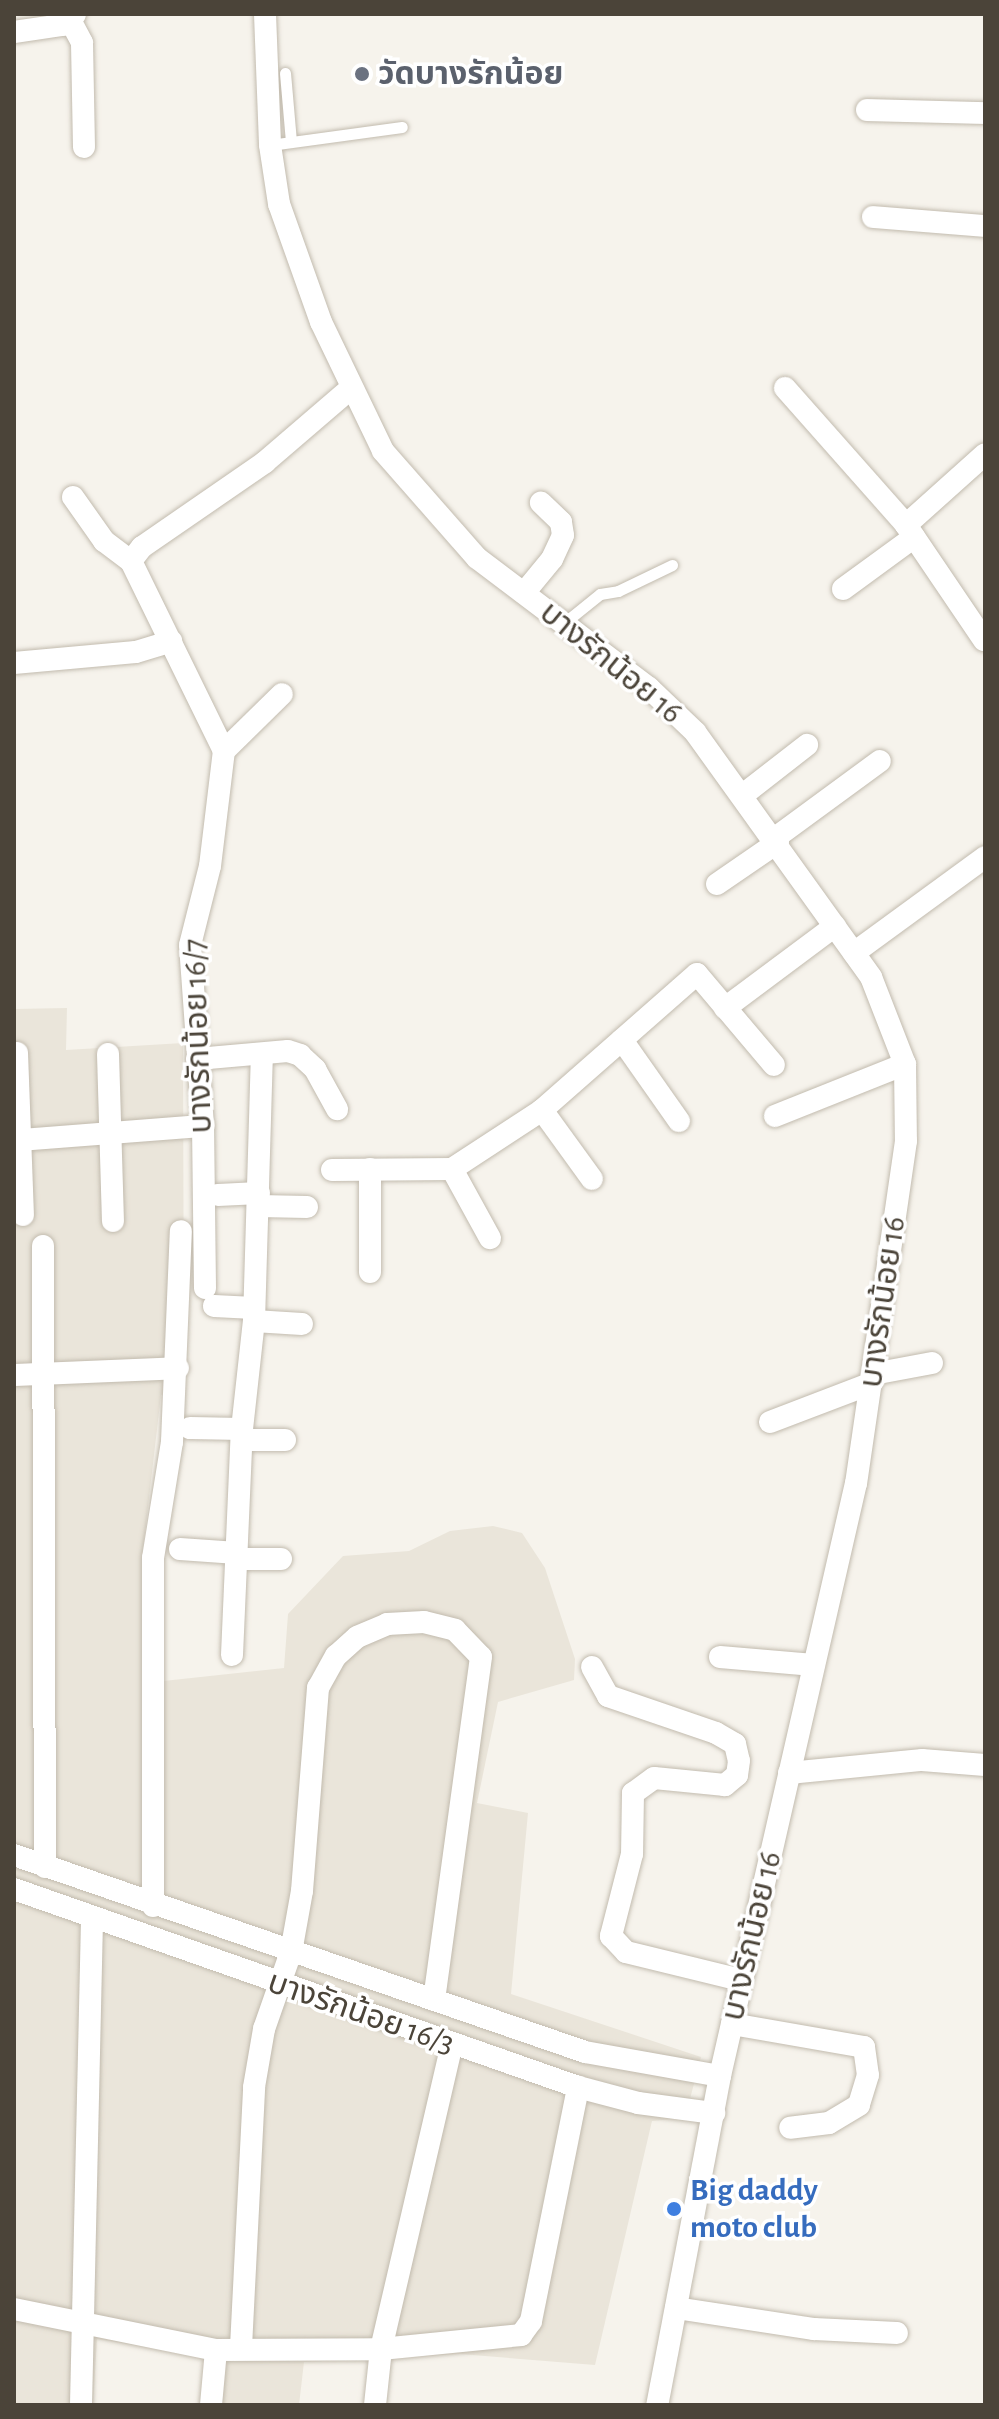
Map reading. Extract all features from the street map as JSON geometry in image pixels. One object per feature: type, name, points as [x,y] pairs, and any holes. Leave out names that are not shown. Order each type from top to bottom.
[{"type":"street","name":"บางรักน้อย 16","points":[[265,14],[280,143],[279,204],[350,389],[383,451],[429,508],[477,558],[679,714],[744,794],[854,953],[891,1018],[905,1064],[906,1141],[873,1379],[814,1665],[720,2076],[657,2405]]},
{"type":"street","points":[[14,32],[73,17],[82,43],[84,147]]},
{"type":"street","points":[[867,110],[985,113]]},
{"type":"street","points":[[873,217],[985,226]]},
{"type":"street","points":[[785,388],[910,531],[984,640]]},
{"type":"street","points":[[131,561],[142,547],[265,462],[350,389]]},
{"type":"street","points":[[843,589],[910,531],[985,454]]},
{"type":"street","points":[[73,497],[104,541],[131,561],[224,751],[282,694]]},
{"type":"street","points":[[524,593],[552,559],[563,535],[561,522],[541,503]]},
{"type":"street","points":[[14,663],[136,652],[171,641]]},
{"type":"street","points":[[744,794],[807,745]]},
{"type":"street","name":"บางรักน้อย 16/7","points":[[224,751],[210,866],[191,934],[203,1126],[209,1297],[254,1315]]},
{"type":"street","points":[[717,884],[880,761]]},
{"type":"street","points":[[854,953],[985,857]]},
{"type":"street","points":[[725,1008],[835,926]]},
{"type":"street","points":[[332,1170],[452,1169],[542,1110],[697,974],[774,1065]]},
{"type":"street","points":[[622,1040],[679,1121]]},
{"type":"street","points":[[197,1059],[288,1051],[300,1055],[315,1069],[337,1109]]},
{"type":"street","points":[[17,1053],[23,1215]]},
{"type":"street","points":[[108,1054],[113,1221]]},
{"type":"street","points":[[232,1655],[242,1435],[254,1315],[262,1055]]},
{"type":"street","points":[[775,1116],[905,1064]]},
{"type":"street","points":[[542,1110],[592,1179]]},
{"type":"street","points":[[20,1140],[203,1126]]},
{"type":"street","points":[[370,1169],[370,1272]]},
{"type":"street","points":[[452,1169],[490,1238]]},
{"type":"street","points":[[218,1195],[307,1207]]},
{"type":"street","points":[[153,1906],[153,1558],[178,1368],[181,1231]]},
{"type":"street","points":[[43,1246],[45,1867]]},
{"type":"street","points":[[254,1315],[302,1324]]},
{"type":"street","points":[[770,1422],[873,1379],[932,1363]]},
{"type":"street","points":[[14,1375],[178,1368]]},
{"type":"street","points":[[190,1428],[285,1440]]},
{"type":"street","points":[[180,1549],[281,1559]]},
{"type":"street","points":[[241,2347],[254,2087],[276,1984],[291,1952],[302,1891],[318,1688],[336,1656],[357,1637],[387,1624],[424,1622],[455,1630],[481,1657],[481,1682],[434,2000]]},
{"type":"street","points":[[720,1657],[814,1665]]},
{"type":"street","points":[[592,1667],[608,1696],[629,1707],[716,1733],[735,1744],[739,1761],[737,1775],[725,1785],[654,1778],[633,1793],[632,1854],[611,1936],[626,1952],[741,1980]]},
{"type":"street","points":[[789,1773],[922,1760],[985,1765]]},
{"type":"street","points":[[14,1855],[153,1906],[622,2061],[720,2076]]},
{"type":"street","name":"บางรักน้อย 16/3","points":[[14,1889],[276,1984],[578,2087],[714,2113]]},
{"type":"street","points":[[81,2405],[87,2327],[92,1918]]},
{"type":"street","points":[[732,2024],[864,2047],[868,2075],[859,2105],[829,2123],[790,2128]]},
{"type":"street","points":[[375,2405],[381,2349],[452,2045]]},
{"type":"street","points":[[615,2096],[622,2061]]},
{"type":"street","points":[[14,2309],[87,2327],[216,2350],[241,2347],[381,2349],[521,2335],[531,2321],[578,2087]]},
{"type":"street","points":[[676,2308],[814,2329],[897,2333]]},
{"type":"street","points":[[211,2405],[216,2350]]},
{"type":"lane","points":[[285,73],[280,143],[402,127]]},
{"type":"lane","points":[[564,623],[600,594],[618,591],[672,565]]},
{"type":"shaded area","points":[[67,1008],[66,1050],[183,1043],[184,1388],[161,1395],[142,1558],[145,1683],[284,1668],[288,1614],[343,1556],[409,1551],[450,1531],[493,1526],[522,1533],[545,1568],[575,1659],[574,1680],[498,1702],[477,1803],[528,1813],[511,1994],[701,2057],[685,2118],[652,2121],[595,2365],[460,2354],[304,2362],[299,2405],[203,2405],[207,2357],[97,2339],[93,2405],[14,2405],[14,1009]]},
{"type":"place","name":"วัดบางรักน้อย","points":[[362,74]]},
{"type":"place","name":"Big daddy moto club","points":[[674,2209]]}]
